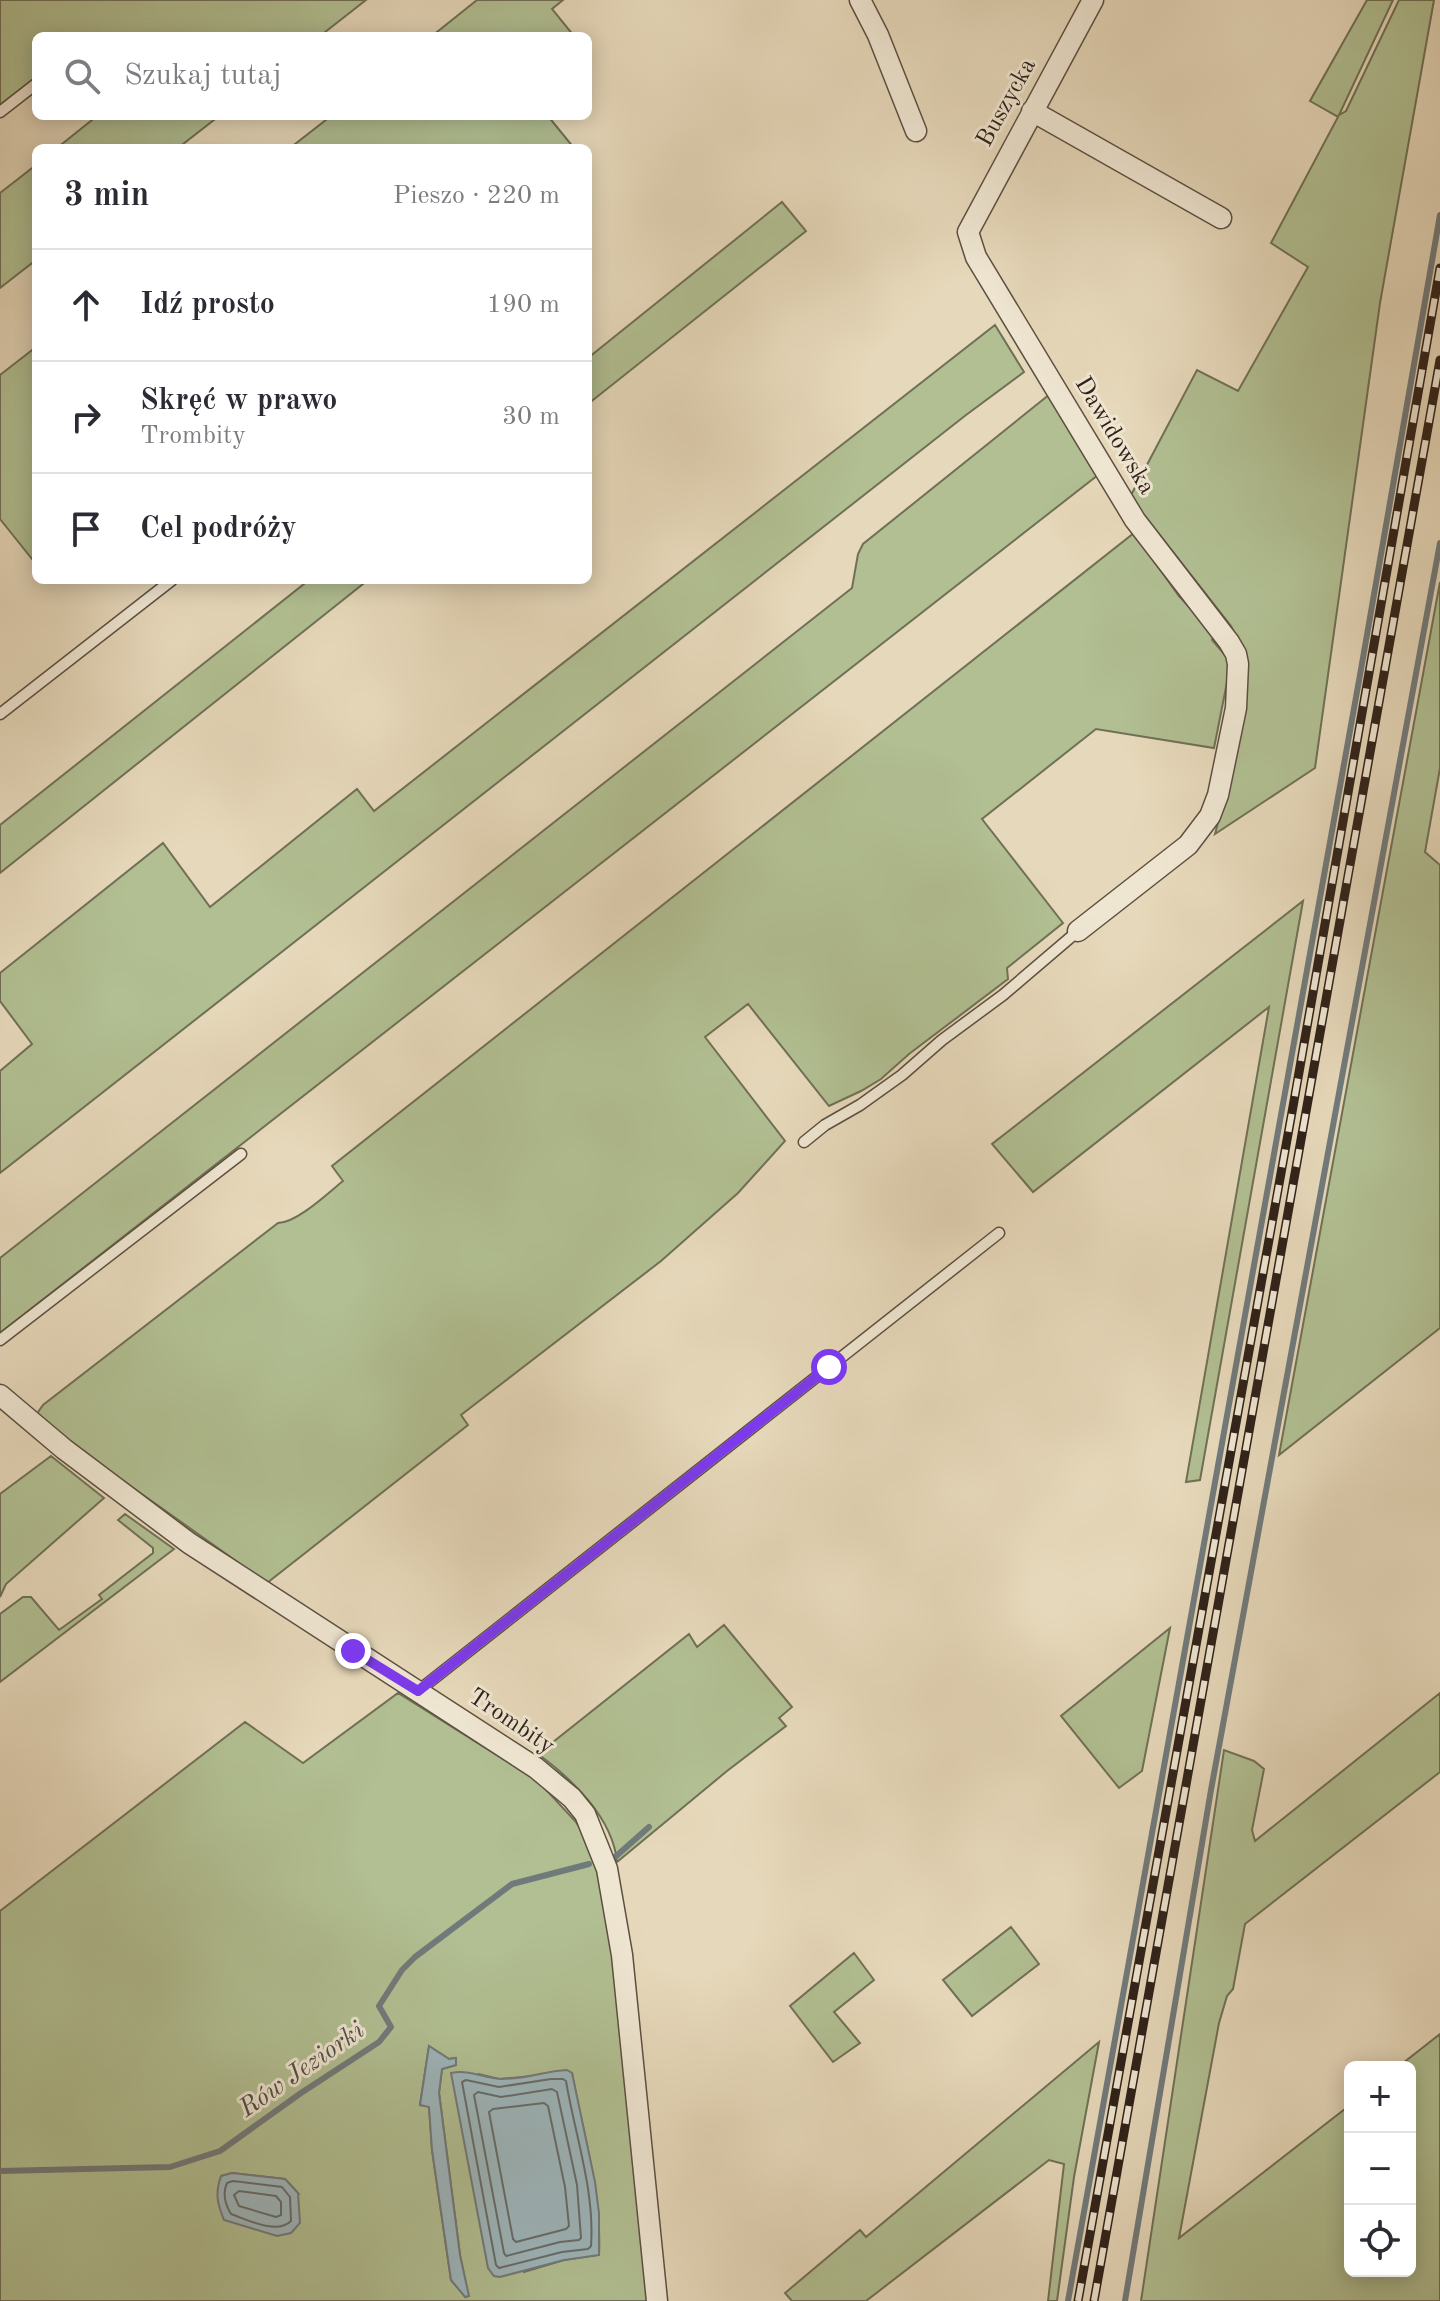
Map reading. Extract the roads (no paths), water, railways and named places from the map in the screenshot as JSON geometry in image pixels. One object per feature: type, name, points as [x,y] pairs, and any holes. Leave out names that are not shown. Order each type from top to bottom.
[{"type":"street","points":[[860,0],[878,35],[916,131]]},
{"type":"street","name":"Buszycka","points":[[968,232],[1093,0]]},
{"type":"street","points":[[1032,111],[1221,218]]},
{"type":"street","name":"Dawidowska","points":[[968,232],[976,257],[1135,520],[1229,642],[1238,664],[1236,708],[1218,795],[1210,816],[1188,845],[1078,931]]},
{"type":"street","name":"Trombity","points":[[0,1395],[58,1444],[189,1543],[536,1768],[572,1798],[585,1814],[607,1869],[622,1955],[657,2301]]},
{"type":"lane","points":[[0,112],[32,87]]},
{"type":"lane","points":[[0,714],[167,584]]},
{"type":"lane","points":[[804,1142],[902,1075],[1078,931]]},
{"type":"lane","points":[[0,1340],[241,1154]]},
{"type":"lane","points":[[418,1691],[999,1233]]},
{"type":"water","points":[[429,2046],[449,2059],[456,2058],[456,2065],[442,2069],[439,2093],[460,2255],[469,2296],[465,2297],[451,2280],[432,2150],[429,2107],[420,2105]]},
{"type":"water","points":[[567,2070],[572,2073],[595,2182],[599,2255],[494,2276],[488,2268],[451,2073],[465,2072],[502,2079]]},
{"type":"water","points":[[232,2173],[285,2179],[298,2193],[300,2223],[291,2233],[277,2236],[224,2220],[217,2193],[221,2176]]},
{"type":"waterway","points":[[1068,2301],[1440,215]]},
{"type":"waterway","points":[[1125,2301],[1211,1790],[1440,543]]},
{"type":"waterway","name":"Rów Jeziorki","points":[[614,1858],[649,1827]]},
{"type":"waterway","name":"Rów Jeziorki","points":[[0,2171],[170,2167],[220,2151],[379,2042],[391,2027],[379,2006],[402,1970],[415,1957],[512,1884],[589,1864]]},
{"type":"railway","points":[[1078,2301],[1440,268]]},
{"type":"railway","points":[[1094,2301],[1440,360]]}]
